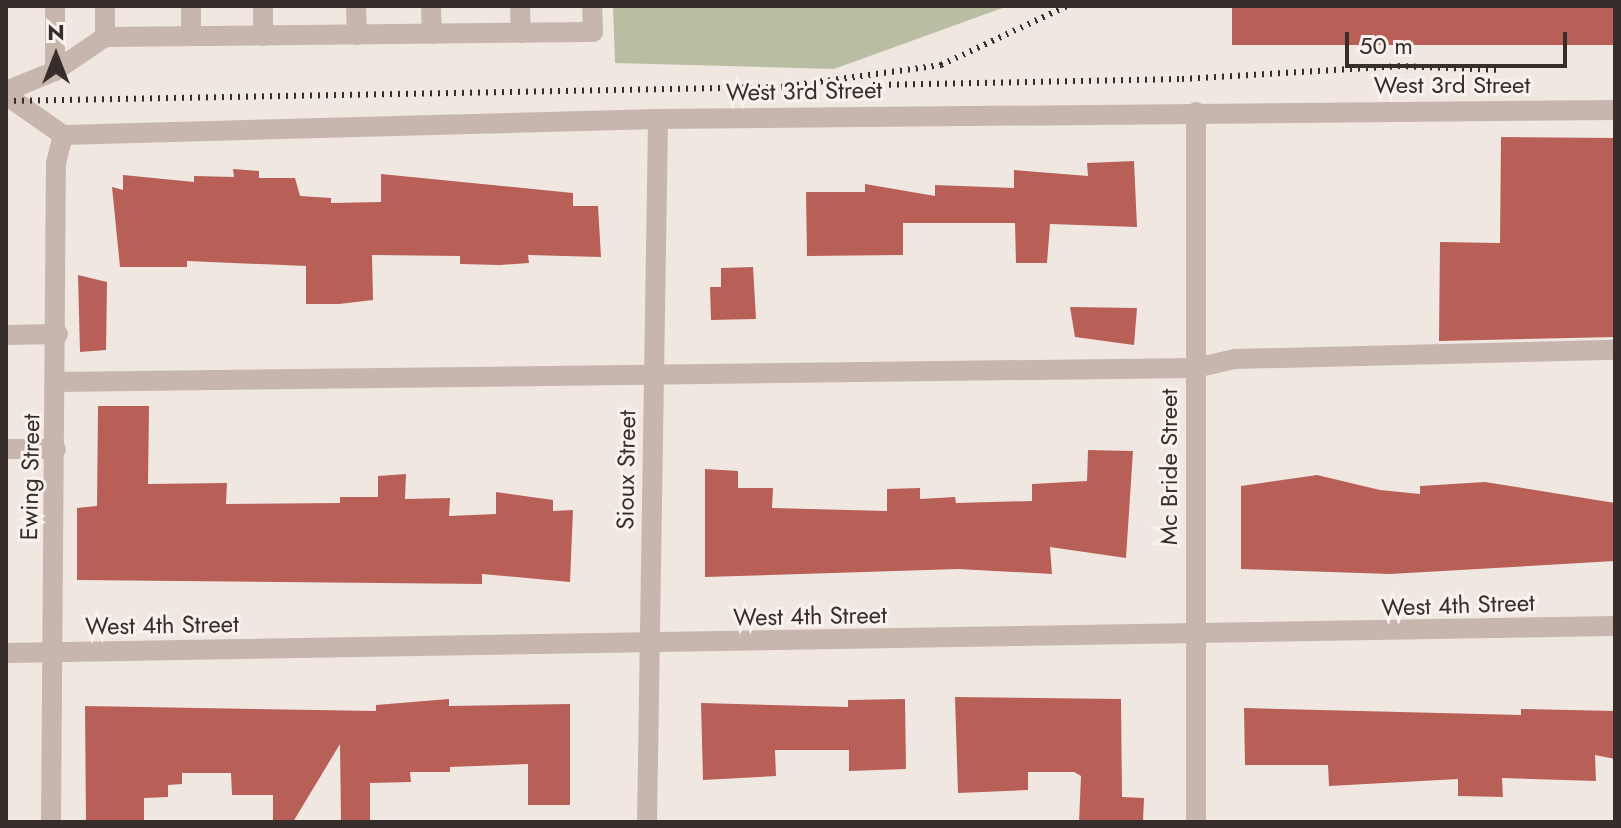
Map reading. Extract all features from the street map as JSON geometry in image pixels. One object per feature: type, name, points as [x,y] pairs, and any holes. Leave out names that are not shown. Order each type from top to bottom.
[{"type":"street","points":[[55,6],[55,71]]},
{"type":"street","points":[[105,6],[105,37]]},
{"type":"street","points":[[191,6],[191,36]]},
{"type":"street","points":[[263,6],[263,36]]},
{"type":"street","points":[[356,6],[357,35]]},
{"type":"street","points":[[431,6],[432,34]]},
{"type":"street","points":[[520,6],[521,33]]},
{"type":"street","points":[[63,135],[6,93],[55,71],[105,37],[593,32],[592,6]]},
{"type":"street","name":"West 3rd Street","points":[[63,135],[658,119],[1615,110]]},
{"type":"street","name":"Mc Bride Street","points":[[1196,112],[1196,822]]},
{"type":"street","name":"Sioux Street","points":[[647,822],[658,119]]},
{"type":"street","name":"Ewing Street","points":[[51,822],[58,382],[56,163],[63,135]]},
{"type":"street","points":[[6,335],[58,334]]},
{"type":"street","points":[[58,382],[1195,368],[1235,359],[1615,350]]},
{"type":"street","points":[[6,449],[56,449]]},
{"type":"street","name":"West 4th Street","points":[[6,653],[1196,636],[1615,626]]},
{"type":"green space","points":[[613,6],[1008,6],[834,69],[615,63]]},
{"type":"building","points":[[1232,6],[1615,6],[1615,45],[1232,45]]},
{"type":"building","points":[[1501,137],[1615,138],[1615,337],[1439,341],[1440,242],[1500,243]]},
{"type":"building","points":[[1134,161],[1137,227],[1050,224],[1047,263],[1016,263],[1015,223],[903,223],[903,255],[807,256],[806,192],[865,192],[865,184],[935,196],[935,185],[1014,188],[1014,170],[1088,176],[1087,163]]},
{"type":"building","points":[[233,169],[259,171],[259,178],[295,178],[300,196],[331,198],[331,203],[381,202],[381,174],[573,193],[573,206],[598,206],[601,257],[528,255],[529,263],[500,265],[460,264],[460,256],[372,255],[373,300],[339,304],[306,304],[306,266],[187,261],[187,267],[120,267],[112,187],[123,190],[123,175],[194,182],[194,176],[234,177]]},
{"type":"building","points":[[753,267],[756,319],[711,320],[710,287],[721,287],[721,268]]},
{"type":"building","points":[[78,275],[107,282],[106,350],[80,352]]},
{"type":"building","points":[[1070,307],[1137,308],[1134,345],[1075,337]]},
{"type":"building","points":[[98,406],[149,406],[148,484],[227,483],[226,504],[340,503],[340,497],[378,497],[378,476],[406,474],[405,499],[450,498],[449,516],[496,514],[496,492],[553,500],[553,511],[573,510],[570,582],[482,574],[482,584],[77,580],[77,508],[97,506]]},
{"type":"building","points":[[1088,450],[1133,451],[1126,558],[1050,547],[1052,574],[958,569],[705,577],[705,469],[738,471],[738,488],[773,488],[772,508],[887,511],[887,489],[920,488],[920,499],[955,497],[956,503],[1032,501],[1032,484],[1087,481]]},
{"type":"building","points":[[1317,475],[1380,490],[1420,494],[1420,486],[1485,482],[1615,503],[1615,561],[1390,574],[1241,569],[1241,486]]},
{"type":"building","points":[[955,697],[1121,699],[1122,797],[1144,798],[1143,822],[1079,822],[1081,776],[1074,772],[1028,772],[1028,790],[958,793]]},
{"type":"building","points":[[449,699],[449,706],[570,704],[570,805],[528,805],[528,764],[450,767],[450,772],[410,772],[411,782],[370,783],[370,822],[341,822],[340,744],[293,822],[273,822],[273,795],[232,795],[231,773],[182,773],[182,784],[168,785],[168,797],[144,798],[144,822],[86,822],[85,706],[376,711],[376,705]]},
{"type":"building","points":[[905,699],[906,769],[849,771],[849,750],[775,750],[776,776],[703,780],[701,703],[848,707],[848,700]]},
{"type":"building","points":[[1244,708],[1521,715],[1521,709],[1615,711],[1615,759],[1595,755],[1596,781],[1502,778],[1503,797],[1458,796],[1458,779],[1329,786],[1328,765],[1245,765]]},
{"type":"railway","points":[[6,101],[781,87],[941,65],[1067,6]]},
{"type":"railway","points":[[873,85],[1182,79],[1398,66],[1501,70]]}]
